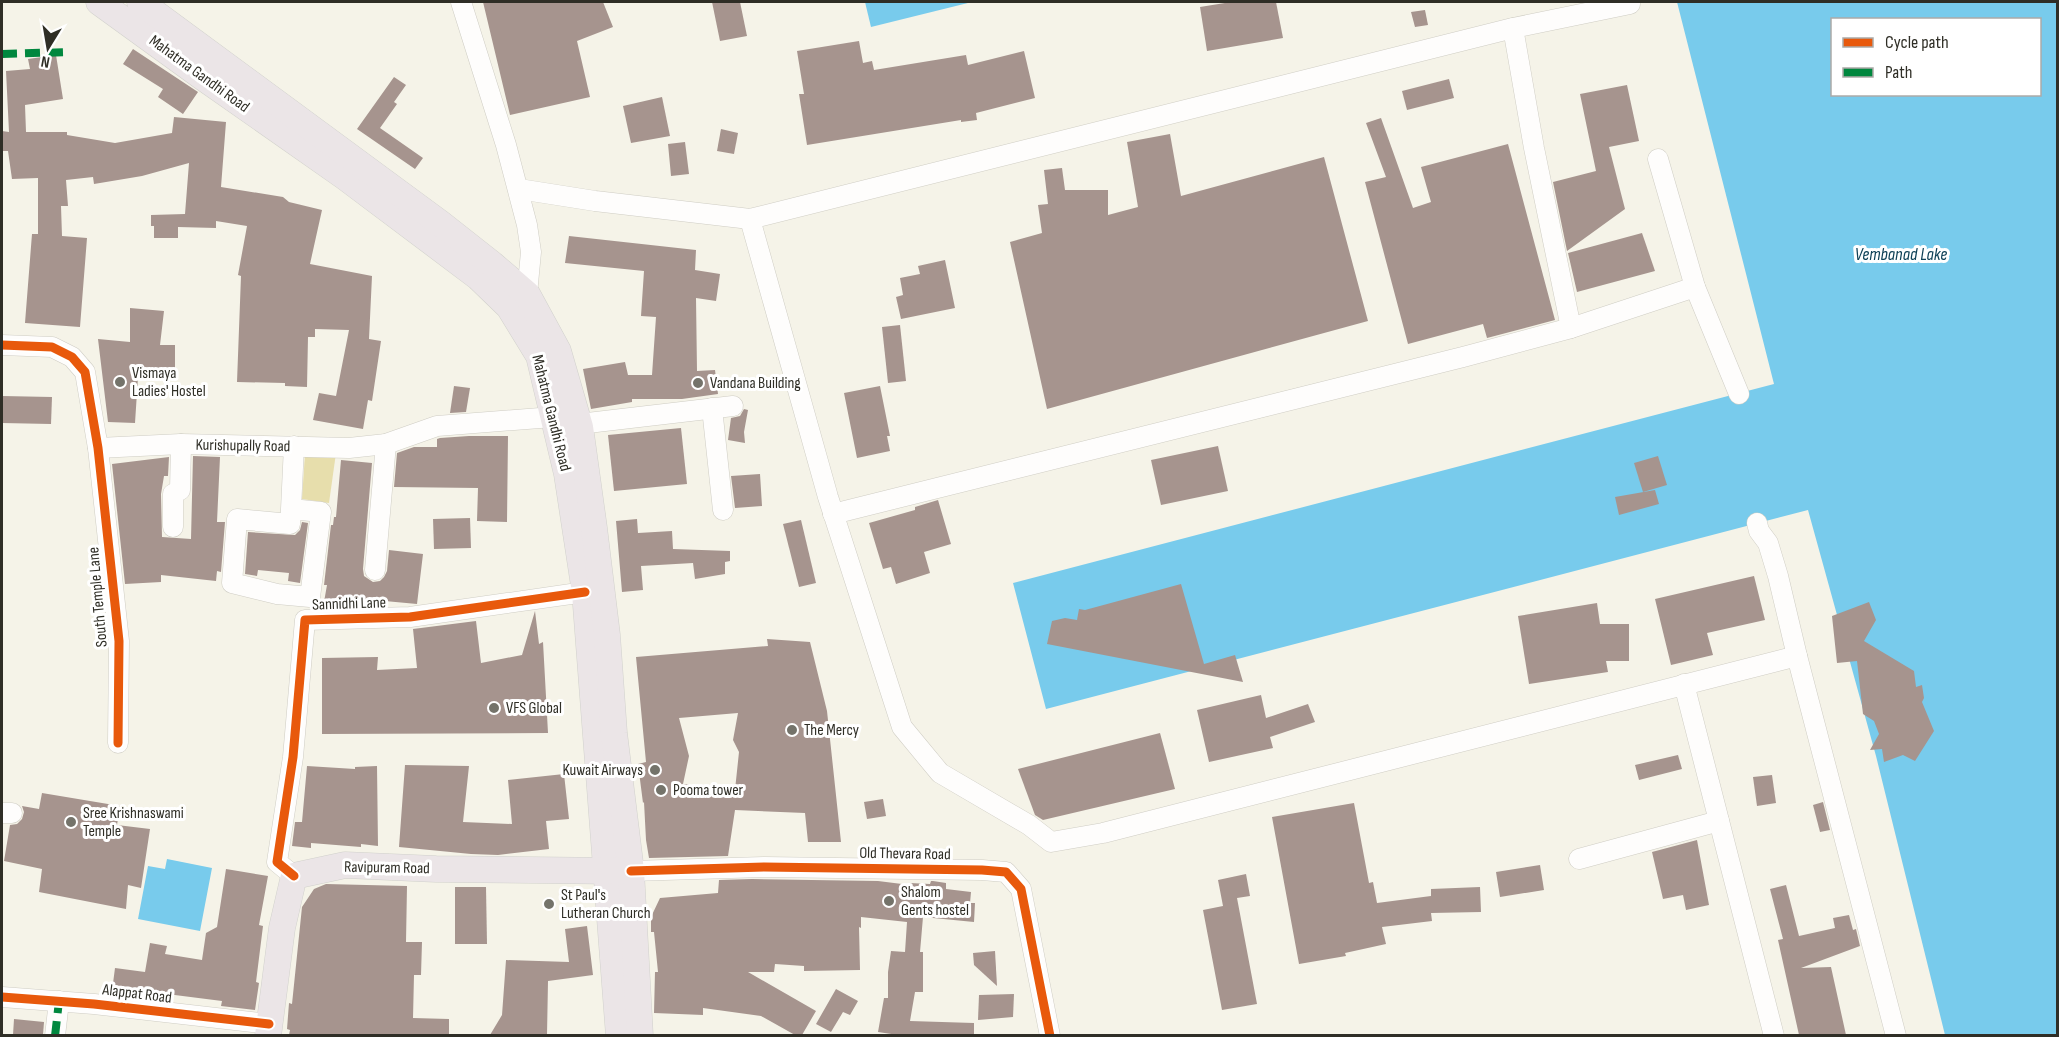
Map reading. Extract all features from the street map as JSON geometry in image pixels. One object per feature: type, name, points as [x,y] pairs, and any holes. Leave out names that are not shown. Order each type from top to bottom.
[{"type":"main road","name":"Mahatma Gandhi Road","points":[[99,2],[364,191],[478,277],[518,301],[539,356],[567,474],[585,592],[640,1035]]},
{"type":"main road","name":"Mahatma Gandhi Road","points":[[140,2],[440,223],[518,301],[558,351],[579,423],[607,635],[614,733],[619,1035]]},
{"type":"main road","name":"Ravipuram Road","points":[[294,876],[345,865],[436,869],[618,871]]},
{"type":"main road","points":[[269,1030],[282,928],[294,876]]},
{"type":"street","points":[[461,2],[519,189],[531,252],[518,301]]},
{"type":"street","points":[[519,189],[595,201],[750,219],[1513,28],[1629,4]]},
{"type":"street","points":[[1513,28],[1534,148],[1571,328]]},
{"type":"street","points":[[1658,159],[1695,287],[1739,394]]},
{"type":"street","points":[[750,219],[833,514],[902,727],[940,773],[1029,825],[1051,842],[1104,833],[1797,656]]},
{"type":"street","points":[[833,514],[1463,357],[1571,328],[1695,287]]},
{"type":"street","points":[[2,345],[52,347],[72,357],[84,372],[98,448]]},
{"type":"street","points":[[579,423],[733,406]]},
{"type":"street","points":[[712,408],[723,510]]},
{"type":"street","name":"Kurishupally Road","points":[[98,448],[181,444],[349,448],[386,444],[437,426],[553,417]]},
{"type":"street","points":[[173,527],[173,494],[180,490],[181,444]]},
{"type":"street","points":[[375,570],[386,444]]},
{"type":"street","points":[[291,509],[321,512],[310,597],[277,594],[232,583],[237,519],[290,524],[294,446]]},
{"type":"street","name":"South Temple Lane","points":[[98,448],[119,641],[118,743]]},
{"type":"street","points":[[1757,523],[1759,531],[1768,543],[1775,565],[1896,1035]]},
{"type":"street","name":"Sannidhi Lane","points":[[294,876],[277,862],[293,757],[305,620],[410,617],[585,592]]},
{"type":"street","points":[[1684,684],[1774,1035]]},
{"type":"street","points":[[1579,859],[1719,821]]},
{"type":"street","name":"Old Thevara Road","points":[[618,871],[764,867],[1006,872],[1021,889],[1050,1035]]},
{"type":"street","name":"Alappat Road","points":[[2,997],[59,1001],[269,1030]]},
{"type":"street","points":[[55,1035],[59,1001]]},
{"type":"shaded area","points":[[336,453],[329,503],[302,499],[305,454]]},
{"type":"water","points":[[865,2],[972,2],[871,27]]},
{"type":"water","name":"Vembanad Lake","points":[[1677,2],[2057,2],[2057,1035],[1945,1035],[1876,756],[1808,510],[1046,709],[1013,583],[1774,384]]},
{"type":"water","points":[[167,859],[212,868],[200,931],[138,919],[148,866],[165,869]]},
{"type":"building","points":[[483,2],[603,2],[613,27],[577,41],[590,97],[510,115]]},
{"type":"building","points":[[712,2],[740,2],[747,36],[720,41]]},
{"type":"building","points":[[1231,2],[1276,2],[1283,38],[1207,51],[1200,7]]},
{"type":"building","points":[[1425,10],[1428,25],[1415,27],[1411,12]]},
{"type":"building","points":[[859,41],[863,63],[872,61],[874,70],[966,55],[968,65],[1024,51],[1035,98],[976,113],[977,120],[961,122],[961,120],[807,145],[799,94],[804,94],[797,51]]},
{"type":"building","points":[[133,49],[198,92],[183,114],[158,97],[163,89],[123,64]]},
{"type":"building","points":[[56,55],[63,99],[25,105],[26,132],[67,132],[67,135],[115,143],[172,133],[174,117],[226,122],[221,187],[283,197],[289,202],[322,210],[310,264],[372,276],[369,339],[381,341],[372,401],[368,400],[363,429],[313,420],[319,393],[336,396],[349,330],[315,329],[315,337],[308,337],[307,387],[285,386],[285,383],[237,382],[241,276],[238,275],[247,226],[216,221],[216,228],[178,227],[178,238],[154,238],[154,226],[151,226],[151,215],[185,214],[189,163],[142,176],[94,184],[93,177],[66,180],[68,206],[61,206],[62,236],[87,238],[80,327],[25,323],[32,234],[38,234],[38,178],[12,179],[8,151],[2,151],[2,131],[9,132],[6,71],[30,69],[28,59]]},
{"type":"building","points":[[394,77],[406,85],[394,102],[397,104],[380,128],[423,158],[415,169],[357,129]]},
{"type":"building","points":[[1449,79],[1454,98],[1407,110],[1402,91]]},
{"type":"building","points":[[1627,85],[1639,141],[1609,147],[1625,209],[1567,251],[1553,182],[1596,171],[1580,94]]},
{"type":"building","points":[[662,97],[670,136],[631,143],[623,106]]},
{"type":"building","points":[[1381,118],[1413,208],[1431,202],[1421,167],[1508,144],[1555,320],[1487,338],[1483,324],[1408,344],[1365,182],[1386,177],[1366,123]]},
{"type":"building","points":[[721,129],[738,133],[734,154],[717,151]]},
{"type":"building","points":[[1170,134],[1181,196],[1324,157],[1368,321],[1047,409],[1010,242],[1042,233],[1038,205],[1048,204],[1044,170],[1062,168],[1065,190],[1108,190],[1108,215],[1138,207],[1127,142]]},
{"type":"building","points":[[685,142],[689,174],[671,176],[668,144]]},
{"type":"building","points":[[1642,233],[1655,271],[1577,292],[1568,253]]},
{"type":"building","points":[[569,236],[696,250],[695,270],[720,274],[716,301],[696,298],[697,371],[715,370],[718,394],[682,399],[632,399],[632,402],[591,409],[583,369],[625,362],[628,375],[652,375],[656,317],[641,316],[644,271],[565,263]]},
{"type":"building","points":[[945,260],[955,308],[901,319],[896,297],[903,295],[900,278],[920,274],[918,266]]},
{"type":"building","points":[[130,308],[164,311],[160,345],[175,345],[175,377],[138,377],[135,423],[108,422],[98,339],[130,342]]},
{"type":"building","points":[[900,325],[906,381],[888,383],[882,327]]},
{"type":"building","points":[[454,386],[470,388],[466,412],[450,413]]},
{"type":"building","points":[[880,386],[890,436],[887,436],[890,451],[857,458],[844,393]]},
{"type":"building","points":[[2,396],[52,397],[51,424],[2,423]]},
{"type":"building","points":[[744,409],[748,410],[744,432],[745,443],[728,440],[731,418],[740,416]]},
{"type":"building","points":[[681,428],[687,484],[614,491],[608,435]]},
{"type":"building","points":[[508,436],[507,522],[477,521],[478,488],[394,487],[397,453],[414,447],[437,447],[437,439],[440,438]]},
{"type":"building","points":[[1218,446],[1228,491],[1161,505],[1151,460]]},
{"type":"building","points":[[193,456],[220,457],[217,522],[225,522],[221,572],[217,571],[216,581],[161,575],[161,582],[125,584],[112,464],[169,457],[168,476],[164,476],[161,494],[162,537],[191,539]]},
{"type":"building","points":[[1658,456],[1667,485],[1643,492],[1634,463]]},
{"type":"building","points":[[341,460],[372,463],[364,576],[373,582],[380,581],[384,577],[387,571],[389,550],[423,554],[417,604],[374,600],[373,606],[359,606],[324,602],[331,525],[336,517]]},
{"type":"building","points":[[760,474],[762,506],[735,508],[731,476]]},
{"type":"building","points":[[1655,490],[1659,504],[1619,515],[1615,497]]},
{"type":"building","points":[[938,500],[951,544],[924,552],[930,573],[896,584],[891,567],[883,569],[869,523],[915,510],[915,507]]},
{"type":"building","points":[[470,518],[471,548],[434,549],[433,519]]},
{"type":"building","points":[[637,519],[638,533],[672,531],[673,549],[730,551],[730,561],[725,562],[725,574],[695,579],[693,563],[641,566],[643,590],[622,592],[616,521]]},
{"type":"building","points":[[801,520],[816,583],[799,587],[783,524]]},
{"type":"building","points":[[302,522],[308,523],[300,583],[288,581],[289,573],[258,570],[257,576],[245,574],[248,532],[295,535],[300,530]]},
{"type":"building","points":[[1754,576],[1765,620],[1707,633],[1713,655],[1671,665],[1655,599]]},
{"type":"building","points":[[1181,584],[1204,664],[1235,655],[1243,682],[1047,644],[1052,621],[1065,618],[1077,620],[1079,609],[1085,610]]},
{"type":"building","points":[[1869,602],[1876,620],[1864,641],[1914,671],[1916,687],[1922,685],[1924,698],[1922,702],[1934,731],[1915,761],[1903,755],[1884,762],[1882,749],[1870,750],[1879,734],[1874,721],[1863,714],[1857,661],[1837,663],[1832,616]]},
{"type":"building","points":[[1597,603],[1600,624],[1629,624],[1629,661],[1606,661],[1608,672],[1529,684],[1518,616]]},
{"type":"building","points":[[535,611],[539,644],[543,642],[548,733],[322,734],[322,658],[378,657],[377,670],[417,668],[413,629],[476,621],[481,663],[522,655]]},
{"type":"building","points":[[767,639],[810,642],[827,711],[841,842],[808,842],[805,813],[735,810],[728,856],[649,858],[638,764],[646,762],[636,657],[768,646]],"holes":[[[738,713],[733,740],[739,752],[735,790],[683,784],[689,756],[679,718]]]},
{"type":"building","points":[[1261,695],[1266,718],[1308,704],[1315,722],[1270,737],[1273,748],[1209,762],[1197,710]]},
{"type":"building","points":[[1160,733],[1175,789],[1043,820],[1035,815],[1018,769]]},
{"type":"building","points":[[1678,755],[1682,769],[1639,780],[1635,765]]},
{"type":"building","points":[[405,765],[469,766],[463,822],[512,824],[508,780],[564,774],[569,819],[546,821],[549,849],[498,855],[399,847]]},
{"type":"building","points":[[307,766],[355,769],[355,767],[377,766],[378,846],[311,843],[311,848],[292,846],[295,822],[302,822]]},
{"type":"building","points":[[1772,775],[1776,803],[1757,806],[1753,777]]},
{"type":"building","points":[[42,793],[120,806],[117,825],[150,829],[141,888],[128,885],[126,909],[39,892],[42,869],[4,861],[10,825],[17,824],[22,819],[24,812],[22,806],[39,809]]},
{"type":"building","points":[[883,799],[886,816],[867,819],[864,802]]},
{"type":"building","points":[[1823,802],[1830,830],[1820,832],[1813,805]]},
{"type":"building","points":[[1354,803],[1369,883],[1373,882],[1377,903],[1431,896],[1431,889],[1480,887],[1481,912],[1431,913],[1432,921],[1382,927],[1386,944],[1345,953],[1346,956],[1299,964],[1272,817]]},
{"type":"building","points":[[1697,840],[1709,905],[1686,910],[1683,895],[1663,899],[1652,852]]},
{"type":"building","points":[[1540,865],[1544,890],[1500,897],[1496,872]]},
{"type":"building","points":[[226,869],[268,876],[259,925],[263,926],[255,1010],[221,1006],[222,1001],[159,993],[158,999],[143,998],[144,995],[112,991],[115,968],[145,972],[150,943],[167,946],[165,954],[202,960],[206,933],[217,927]]},
{"type":"building","points":[[1246,874],[1250,896],[1237,898],[1257,1004],[1222,1010],[1203,910],[1223,906],[1218,880]]},
{"type":"building","points":[[719,880],[878,881],[910,885],[910,883],[930,884],[933,881],[946,883],[946,889],[971,892],[970,903],[975,903],[974,922],[923,917],[920,952],[923,952],[923,992],[915,992],[910,1021],[974,1023],[974,1035],[898,1035],[878,1032],[884,998],[888,998],[891,951],[905,952],[907,922],[861,917],[861,928],[859,927],[860,970],[804,971],[804,966],[775,964],[774,972],[748,972],[816,1011],[802,1035],[795,1035],[761,1016],[703,1008],[703,1015],[654,1013],[655,972],[658,972],[654,932],[651,932],[651,917],[660,898],[718,893]]},
{"type":"building","points":[[326,884],[407,886],[406,942],[422,942],[421,975],[414,975],[413,1018],[449,1019],[449,1035],[289,1035],[290,1030],[287,1029],[289,1003],[292,1004],[302,907],[314,889]]},
{"type":"building","points":[[1786,885],[1799,936],[1835,928],[1833,918],[1849,915],[1853,930],[1856,929],[1860,946],[1801,968],[1831,967],[1846,1035],[1799,1035],[1778,940],[1783,939],[1770,889]]},
{"type":"building","points":[[455,887],[486,887],[487,944],[455,944]]},
{"type":"building","points":[[587,926],[593,975],[548,981],[547,1035],[490,1035],[502,1015],[506,960],[569,962],[565,929]]},
{"type":"building","points":[[995,951],[997,986],[974,965],[973,953]]},
{"type":"building","points":[[836,989],[858,1001],[850,1015],[843,1012],[831,1032],[816,1024]]},
{"type":"building","points":[[1014,994],[1013,1017],[978,1020],[979,995]]},
{"type":"building","points":[[14,1019],[44,1022],[43,1035],[13,1035]]},
{"type":"marked path","points":[[2,54],[69,52]]},
{"type":"marked path","points":[[55,1036],[59,1001]]},
{"type":"cycle path","points":[[2,345],[52,347],[72,357],[85,372],[98,448],[119,641],[118,743]]},
{"type":"cycle path","points":[[294,876],[277,862],[293,757],[305,620],[410,617],[585,592]]},
{"type":"cycle path","points":[[631,871],[764,867],[1006,872],[1021,889],[1050,1036]]},
{"type":"cycle path","points":[[2,997],[94,1004],[269,1024]]},
{"type":"place","name":"Vismaya Ladies' Hostel","points":[[120,382]]},
{"type":"place","name":"Vandana Building","points":[[698,383]]},
{"type":"place","name":"VFS Global","points":[[494,708]]},
{"type":"place","name":"The Mercy","points":[[792,730]]},
{"type":"place","name":"Kuwait Airways","points":[[655,770]]},
{"type":"place","name":"Pooma tower","points":[[661,790]]},
{"type":"place","name":"Sree Krishnaswami Temple","points":[[71,822]]},
{"type":"place","name":"Shalom Gents hostel","points":[[889,901]]},
{"type":"place","name":"St Paul's Lutheran Church","points":[[549,904]]}]
